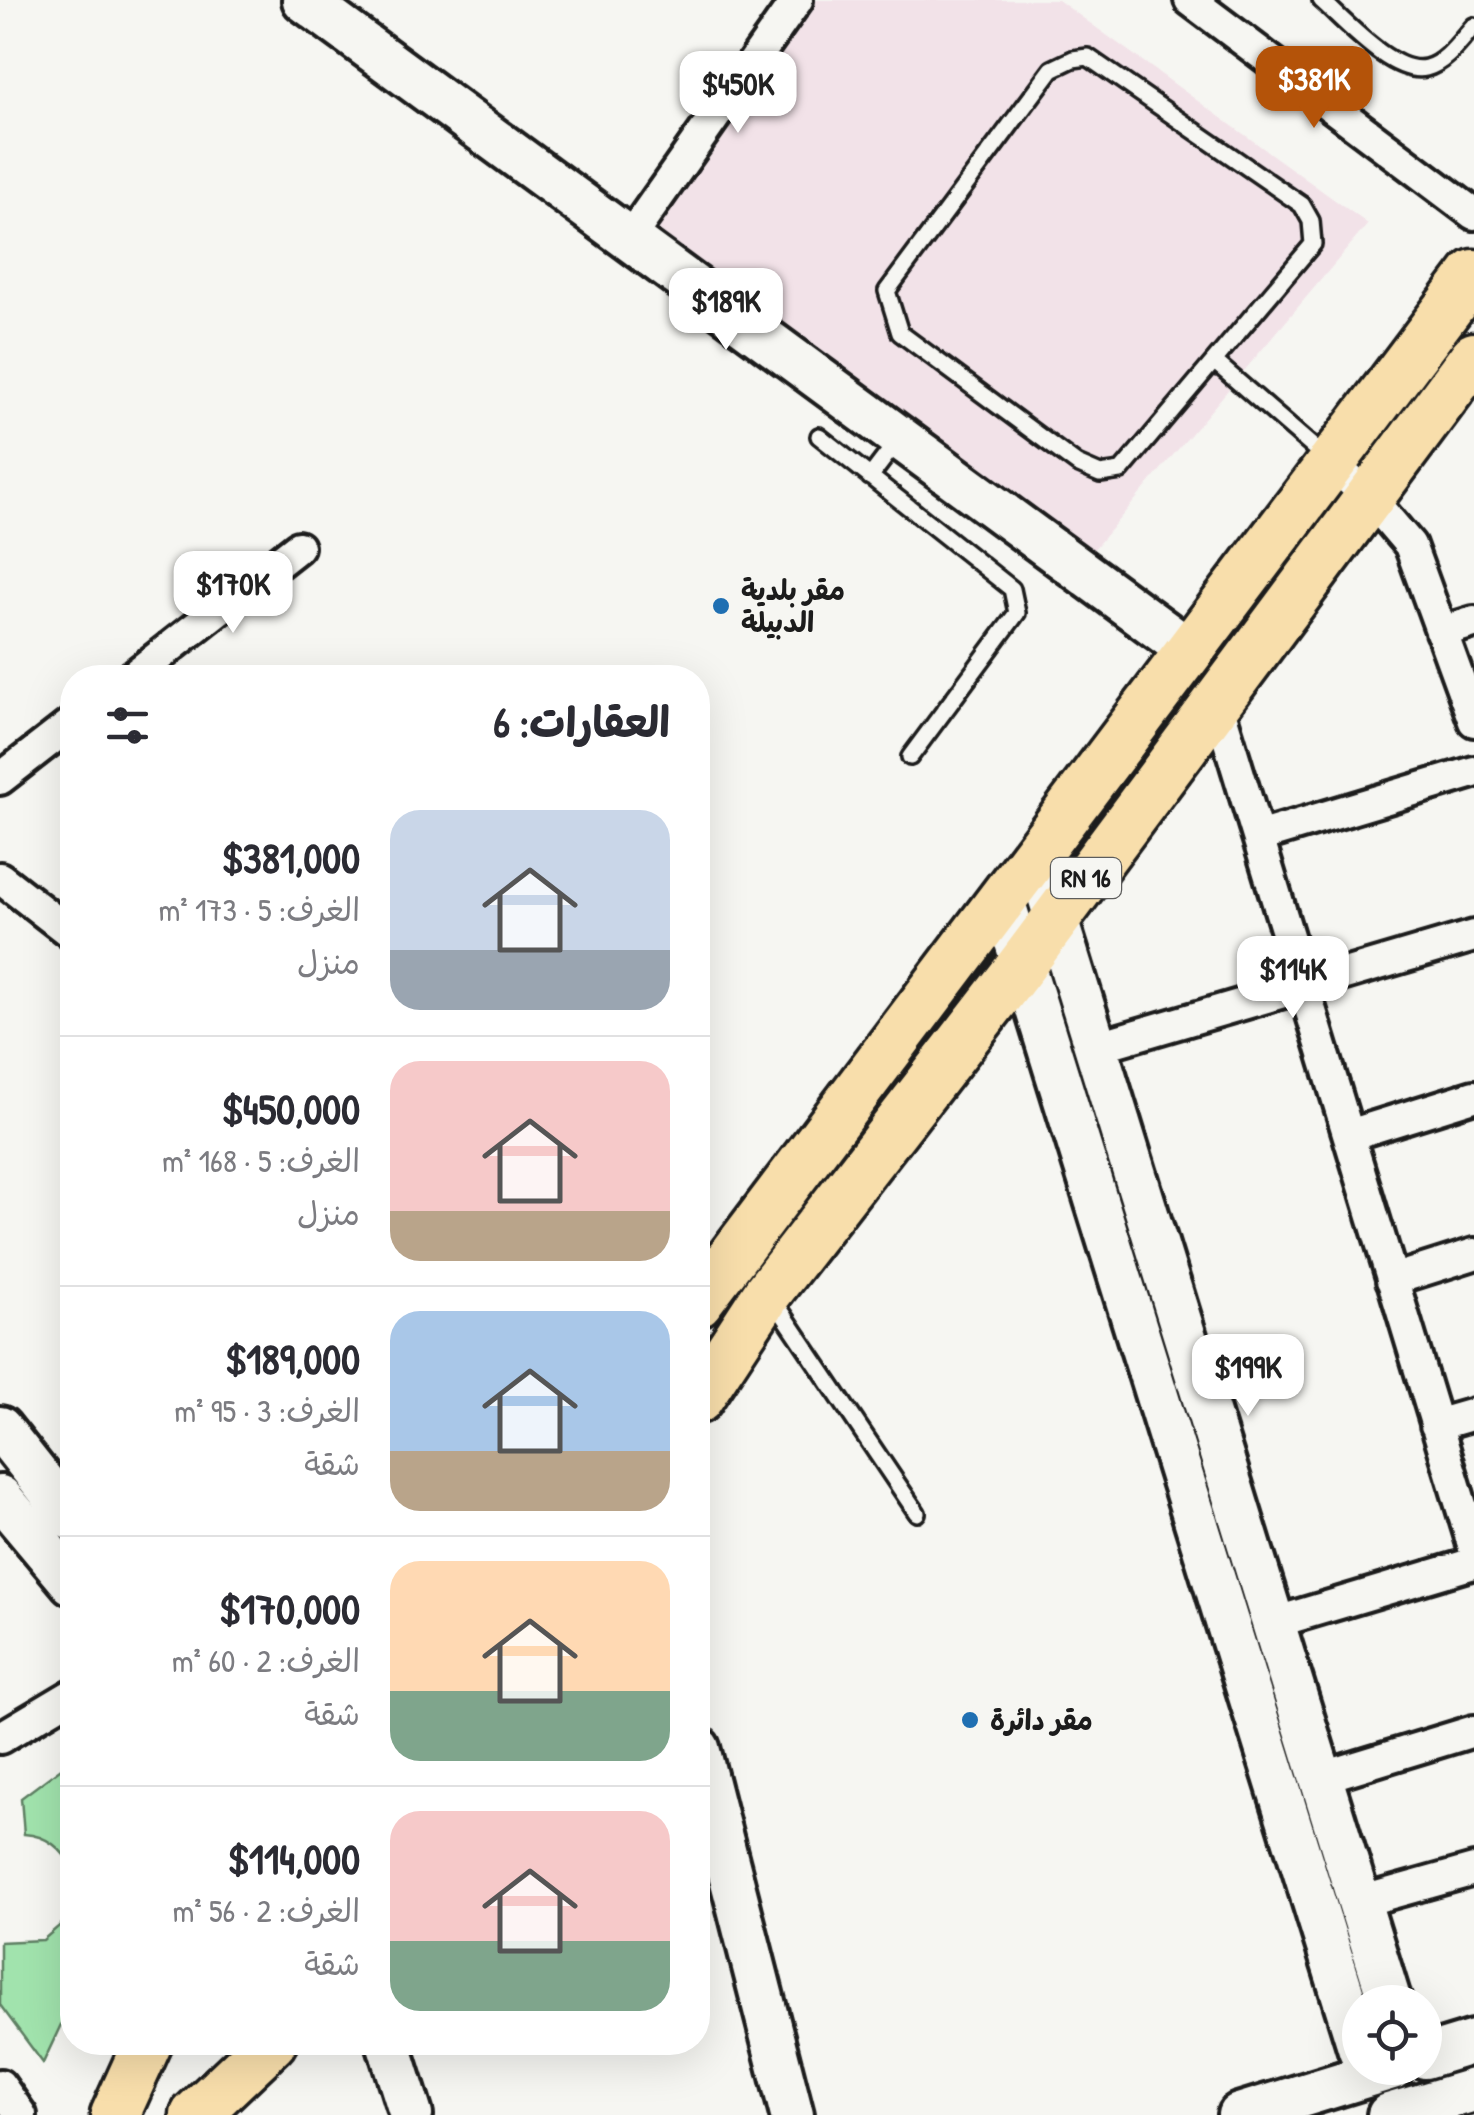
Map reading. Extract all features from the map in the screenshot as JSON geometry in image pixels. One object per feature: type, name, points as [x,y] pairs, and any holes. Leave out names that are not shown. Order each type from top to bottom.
[{"type":"main road","name":"RN 16","points":[[710,1286],[1474,274]]},
{"type":"main road","name":"RN 16","points":[[710,1381],[768,1292],[1023,963],[1474,357]]},
{"type":"main road","points":[[732,1258],[768,1292]]},
{"type":"main road","points":[[115,2115],[142,2055]]},
{"type":"main road","points":[[195,2115],[258,2055]]},
{"type":"street","points":[[304,0],[1187,650]]},
{"type":"street","points":[[630,237],[797,0]]},
{"type":"street","points":[[1190,0],[1474,214]]},
{"type":"street","points":[[1330,462],[1370,498],[1410,545],[1474,721]]},
{"type":"street","points":[[148,665],[298,547]]},
{"type":"street","points":[[1441,632],[1474,622]]},
{"type":"street","points":[[1217,702],[1474,1548]]},
{"type":"street","points":[[0,780],[60,732]]},
{"type":"street","points":[[1258,837],[1474,772]]},
{"type":"street","points":[[1037,857],[1385,1985]]},
{"type":"street","points":[[0,878],[60,925]]},
{"type":"street","points":[[1003,900],[1156,1398],[1345,1985]]},
{"type":"street","points":[[1096,1048],[1474,936]]},
{"type":"street","points":[[1348,1135],[1474,1096]]},
{"type":"street","points":[[1392,1280],[1474,1254]]},
{"type":"street","points":[[1156,1398],[1199,1384]]},
{"type":"street","points":[[1436,1425],[1474,1414]]},
{"type":"street","points":[[0,1428],[60,1505]]},
{"type":"street","points":[[0,1497],[60,1569]]},
{"type":"street","points":[[1273,1623],[1474,1562]]},
{"type":"street","points":[[0,1738],[60,1702]]},
{"type":"street","points":[[1320,1778],[1474,1731]]},
{"type":"street","points":[[710,1841],[792,2115]]},
{"type":"street","points":[[1359,1902],[1474,1870]]},
{"type":"street","points":[[1442,2052],[1474,2042]]},
{"type":"street","points":[[392,2055],[411,2115]]},
{"type":"street","points":[[1238,2115],[1342,2076]]},
{"type":"street","points":[[0,2086],[21,2115]]},
{"type":"street","points":[[1402,2101],[1470,2099]]},
{"type":"lane","points":[[1320,0],[1400,67],[1425,68],[1442,59],[1474,26]]},
{"type":"lane","points":[[1088,57],[1302,205],[1312,222],[1312,244],[1214,361],[1121,470],[1100,474],[1077,464],[900,333],[886,290],[1052,68],[1073,58],[1088,57]]},
{"type":"lane","points":[[1214,361],[1330,462]]},
{"type":"lane","points":[[818,436],[1012,589],[1018,604],[1018,613],[910,757]]},
{"type":"lane","points":[[870,476],[900,437]]},
{"type":"lane","points":[[768,1292],[916,1513]]},
{"type":"shaded area","points":[[810,0],[1058,0],[1368,224],[1083,562],[646,232]]},
{"type":"green space","points":[[60,1769],[60,1851],[40,1837],[24,1834],[21,1798]]},
{"type":"green space","points":[[60,1925],[60,2027],[43,2063],[0,2005],[0,1942],[43,1940]]},
{"type":"place","name":"مقر بلدية الدبيلة","points":[[721,606]]},
{"type":"place","name":"مقر دائرة","points":[[970,1720]]}]
